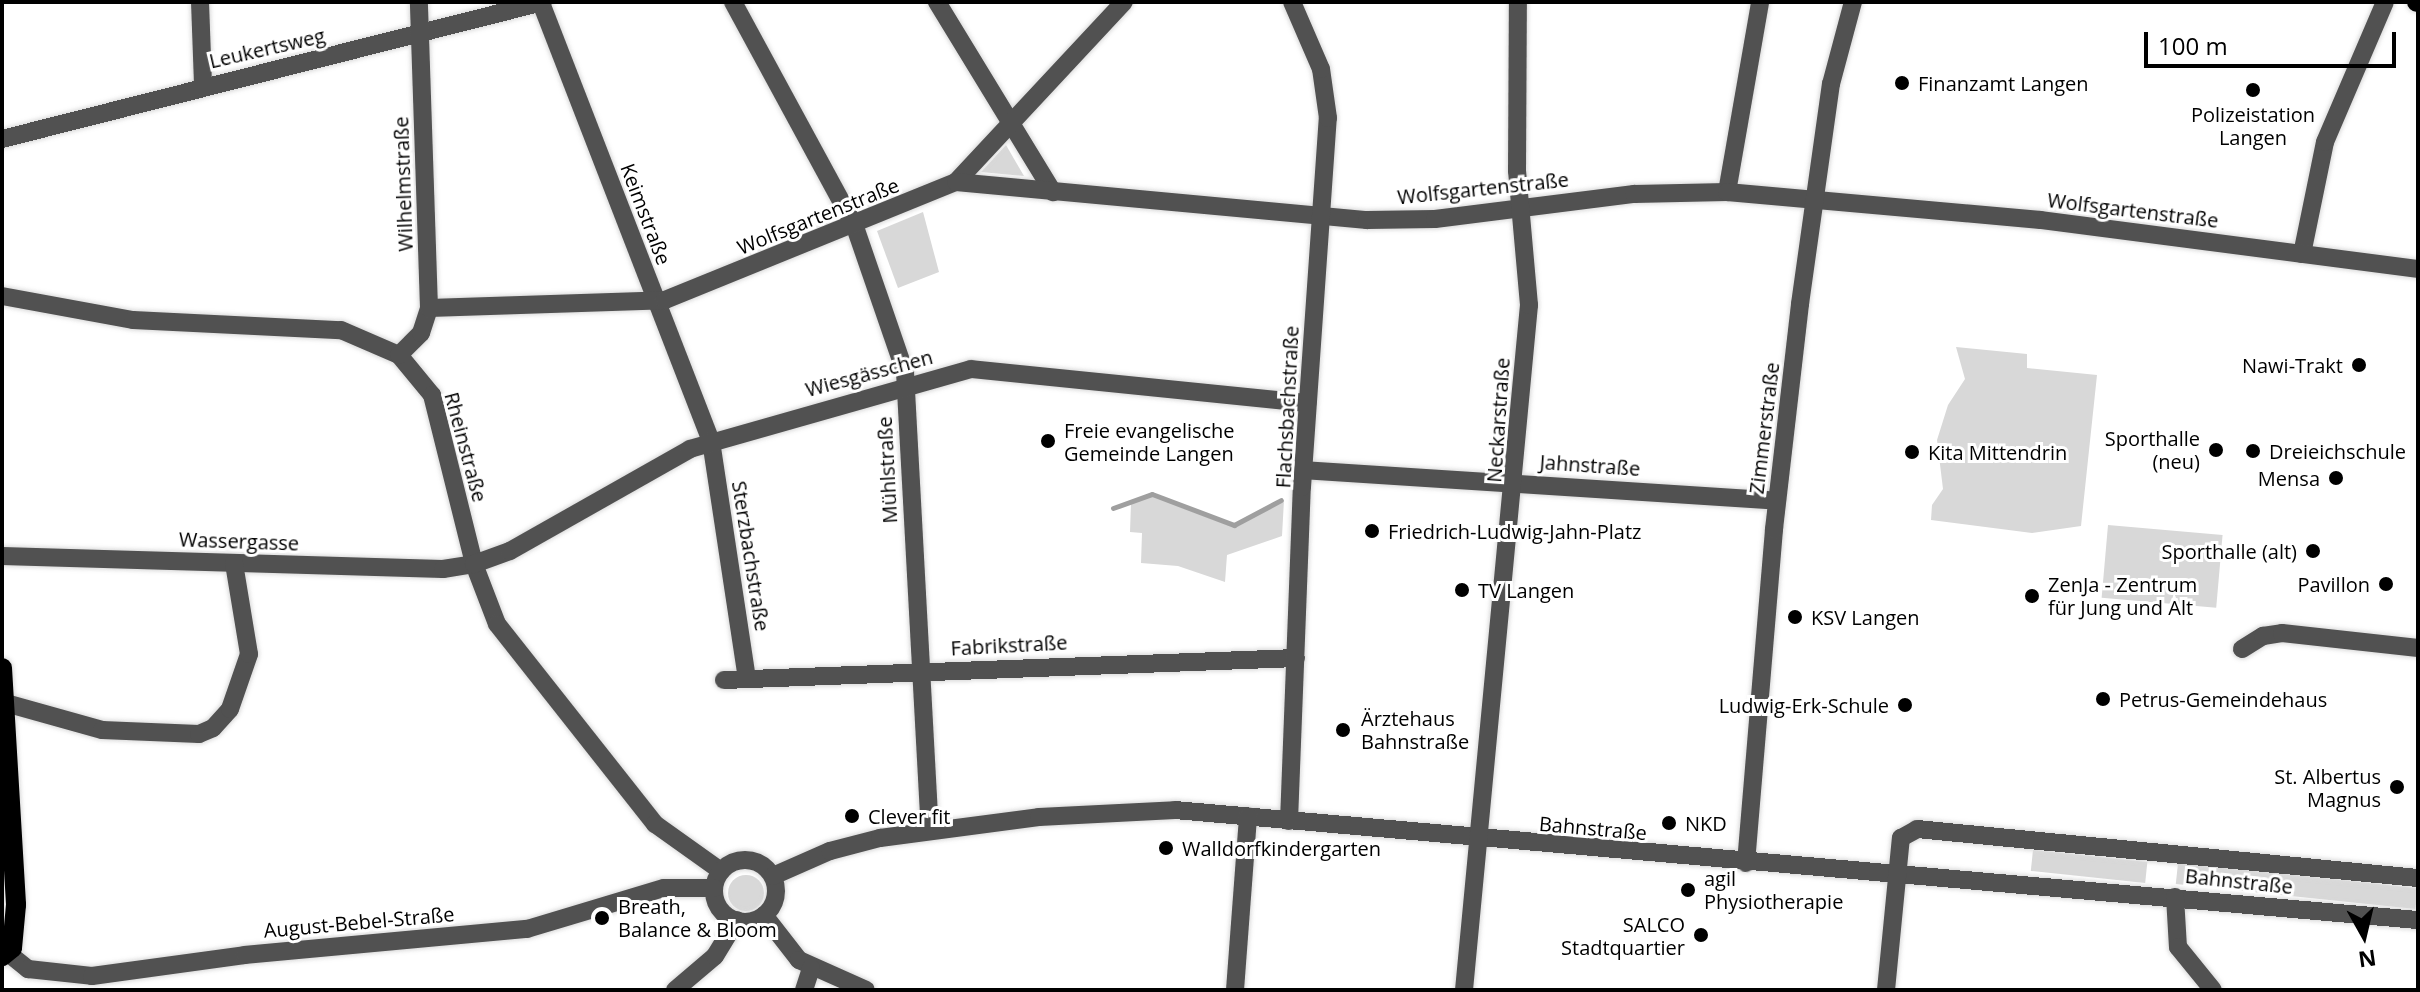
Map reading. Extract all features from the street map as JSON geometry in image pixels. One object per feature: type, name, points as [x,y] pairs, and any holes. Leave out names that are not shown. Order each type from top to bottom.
[{"type":"main road","points":[[2,668],[16,905],[5,955]]},
{"type":"street","points":[[200,2],[203,85]]},
{"type":"street","name":"Wilhelmstraße","points":[[399,355],[421,333],[429,308],[419,2]]},
{"type":"street","name":"Leukertsweg","points":[[2,139],[203,85],[420,36],[542,2]]},
{"type":"street","name":"Keimstraße","points":[[542,2],[711,441]]},
{"type":"street","name":"Mühlstraße","points":[[733,2],[855,227],[905,372],[930,830]]},
{"type":"street","points":[[937,2],[1053,192]]},
{"type":"street","points":[[956,182],[1124,2]]},
{"type":"street","name":"Flachsbachstraße","points":[[1289,821],[1303,470],[1325,85],[1292,2]]},
{"type":"street","name":"Neckarstraße","points":[[1464,990],[1515,481],[1529,292],[1516,120],[1518,2]]},
{"type":"street","points":[[1727,192],[1760,2]]},
{"type":"street","name":"Zimmerstraße","points":[[1746,863],[1777,501],[1831,84],[1853,2]]},
{"type":"street","points":[[2302,254],[2311,191],[2325,142],[2385,2]]},
{"type":"street","name":"Wolfsgartenstraße","points":[[429,308],[657,302],[855,227],[956,182],[1319,217],[1435,219],[1634,194],[1727,192],[1815,198],[2418,269]]},
{"type":"street","name":"Rheinstraße","points":[[2,296],[133,320],[341,330],[399,355],[432,395],[474,564],[497,624],[623,788],[655,824],[718,880]]},
{"type":"street","name":"Wiesgässchen","points":[[474,564],[510,551],[711,441],[980,368],[1307,403]]},
{"type":"street","name":"Sterzbachstraße","points":[[711,441],[747,678]]},
{"type":"street","name":"Jahnstraße","points":[[1303,470],[1515,481],[1777,501]]},
{"type":"street","name":"Wassergasse","points":[[2,556],[443,569],[474,564]]},
{"type":"street","points":[[3,702],[102,730],[199,734],[213,728],[230,709],[249,654],[234,563]]},
{"type":"street","points":[[2242,649],[2263,636],[2282,633],[2418,648]]},
{"type":"street","name":"Fabrikstraße","points":[[724,680],[1296,658]]},
{"type":"street","name":"Bahnstraße","points":[[773,876],[830,851],[930,830],[1119,810],[1248,816],[1480,841],[1898,873],[2418,920]]},
{"type":"street","points":[[1235,990],[1248,816]]},
{"type":"street","name":"Bahnstraße","points":[[1898,873],[1901,838],[1917,829],[2418,878]]},
{"type":"street","points":[[748,860],[773,876],[776,893],[764,915],[737,920],[720,908],[718,880],[748,860]]},
{"type":"street","points":[[1886,990],[1898,873]]},
{"type":"street","name":"August-Bebel-Straße","points":[[5,955],[28,969],[93,983],[245,955],[527,929],[664,888],[718,880]]},
{"type":"street","points":[[2175,897],[2178,947],[2213,990]]},
{"type":"street","points":[[764,915],[811,968],[866,990]]},
{"type":"street","points":[[675,990],[715,956],[737,920]]},
{"type":"street","points":[[804,990],[811,968]]},
{"type":"shaded area","points":[[1006,145],[1024,176],[981,172]]},
{"type":"shaded area","points":[[923,212],[939,272],[898,288],[877,231]]},
{"type":"shaded area","points":[[1956,347],[2027,354],[2027,368],[2097,375],[2081,526],[2032,533],[1931,520],[1932,505],[1943,489],[1937,440],[1948,405],[1965,379]]},
{"type":"shaded area","points":[[1152,496],[1233,527],[1284,500],[1282,536],[1227,555],[1225,582],[1178,566],[1141,563],[1142,533],[1130,532],[1131,503]]},
{"type":"shaded area","points":[[2108,525],[2223,535],[2216,608],[2102,598]]},
{"type":"shaded area","points":[[2033,850],[2147,862],[2145,883],[2031,871]]},
{"type":"shaded area","points":[[2178,863],[2418,888],[2415,909],[2176,884]]},
{"type":"shaded area","points":[[746,875],[759,880],[764,893],[759,906],[746,911],[733,906],[728,893],[733,880]]},
{"type":"waterway","points":[[1113,508],[1152,494],[1234,525],[1281,500]]},
{"type":"place","name":"Finanzamt Langen","points":[[1902,83]]},
{"type":"place","name":"Polizeistation Langen","points":[[2253,90]]},
{"type":"place","name":"Nawi-Trakt","points":[[2359,365]]},
{"type":"place","name":"Freie evangelische Gemeinde Langen","points":[[1048,441]]},
{"type":"place","name":"Sporthalle (neu)","points":[[2216,450]]},
{"type":"place","name":"Dreieichschule","points":[[2253,451]]},
{"type":"place","name":"Kita Mittendrin","points":[[1912,452]]},
{"type":"place","name":"Mensa","points":[[2336,478]]},
{"type":"place","name":"Friedrich-Ludwig-Jahn-Platz","points":[[1372,531]]},
{"type":"place","name":"Sporthalle (alt)","points":[[2313,551]]},
{"type":"place","name":"Pavillon","points":[[2386,584]]},
{"type":"place","name":"TV Langen","points":[[1462,590]]},
{"type":"place","name":"ZenJa - Zentrum für Jung und Alt","points":[[2032,596]]},
{"type":"place","name":"KSV Langen","points":[[1795,617]]},
{"type":"place","name":"Petrus-Gemeindehaus","points":[[2103,699]]},
{"type":"place","name":"Ludwig-Erk-Schule","points":[[1905,705]]},
{"type":"place","name":"Ärztehaus Bahnstraße","points":[[1343,730]]},
{"type":"place","name":"St. Albertus Magnus","points":[[2397,787]]},
{"type":"place","name":"Clever fit","points":[[852,816]]},
{"type":"place","name":"NKD","points":[[1669,823]]},
{"type":"place","name":"Walldorfkindergarten","points":[[1166,848]]},
{"type":"place","name":"agil Physiotherapie","points":[[1688,890]]},
{"type":"place","name":"Breath, Balance & Bloom","points":[[602,918]]},
{"type":"place","name":"SALCO Stadtquartier","points":[[1701,935]]}]
